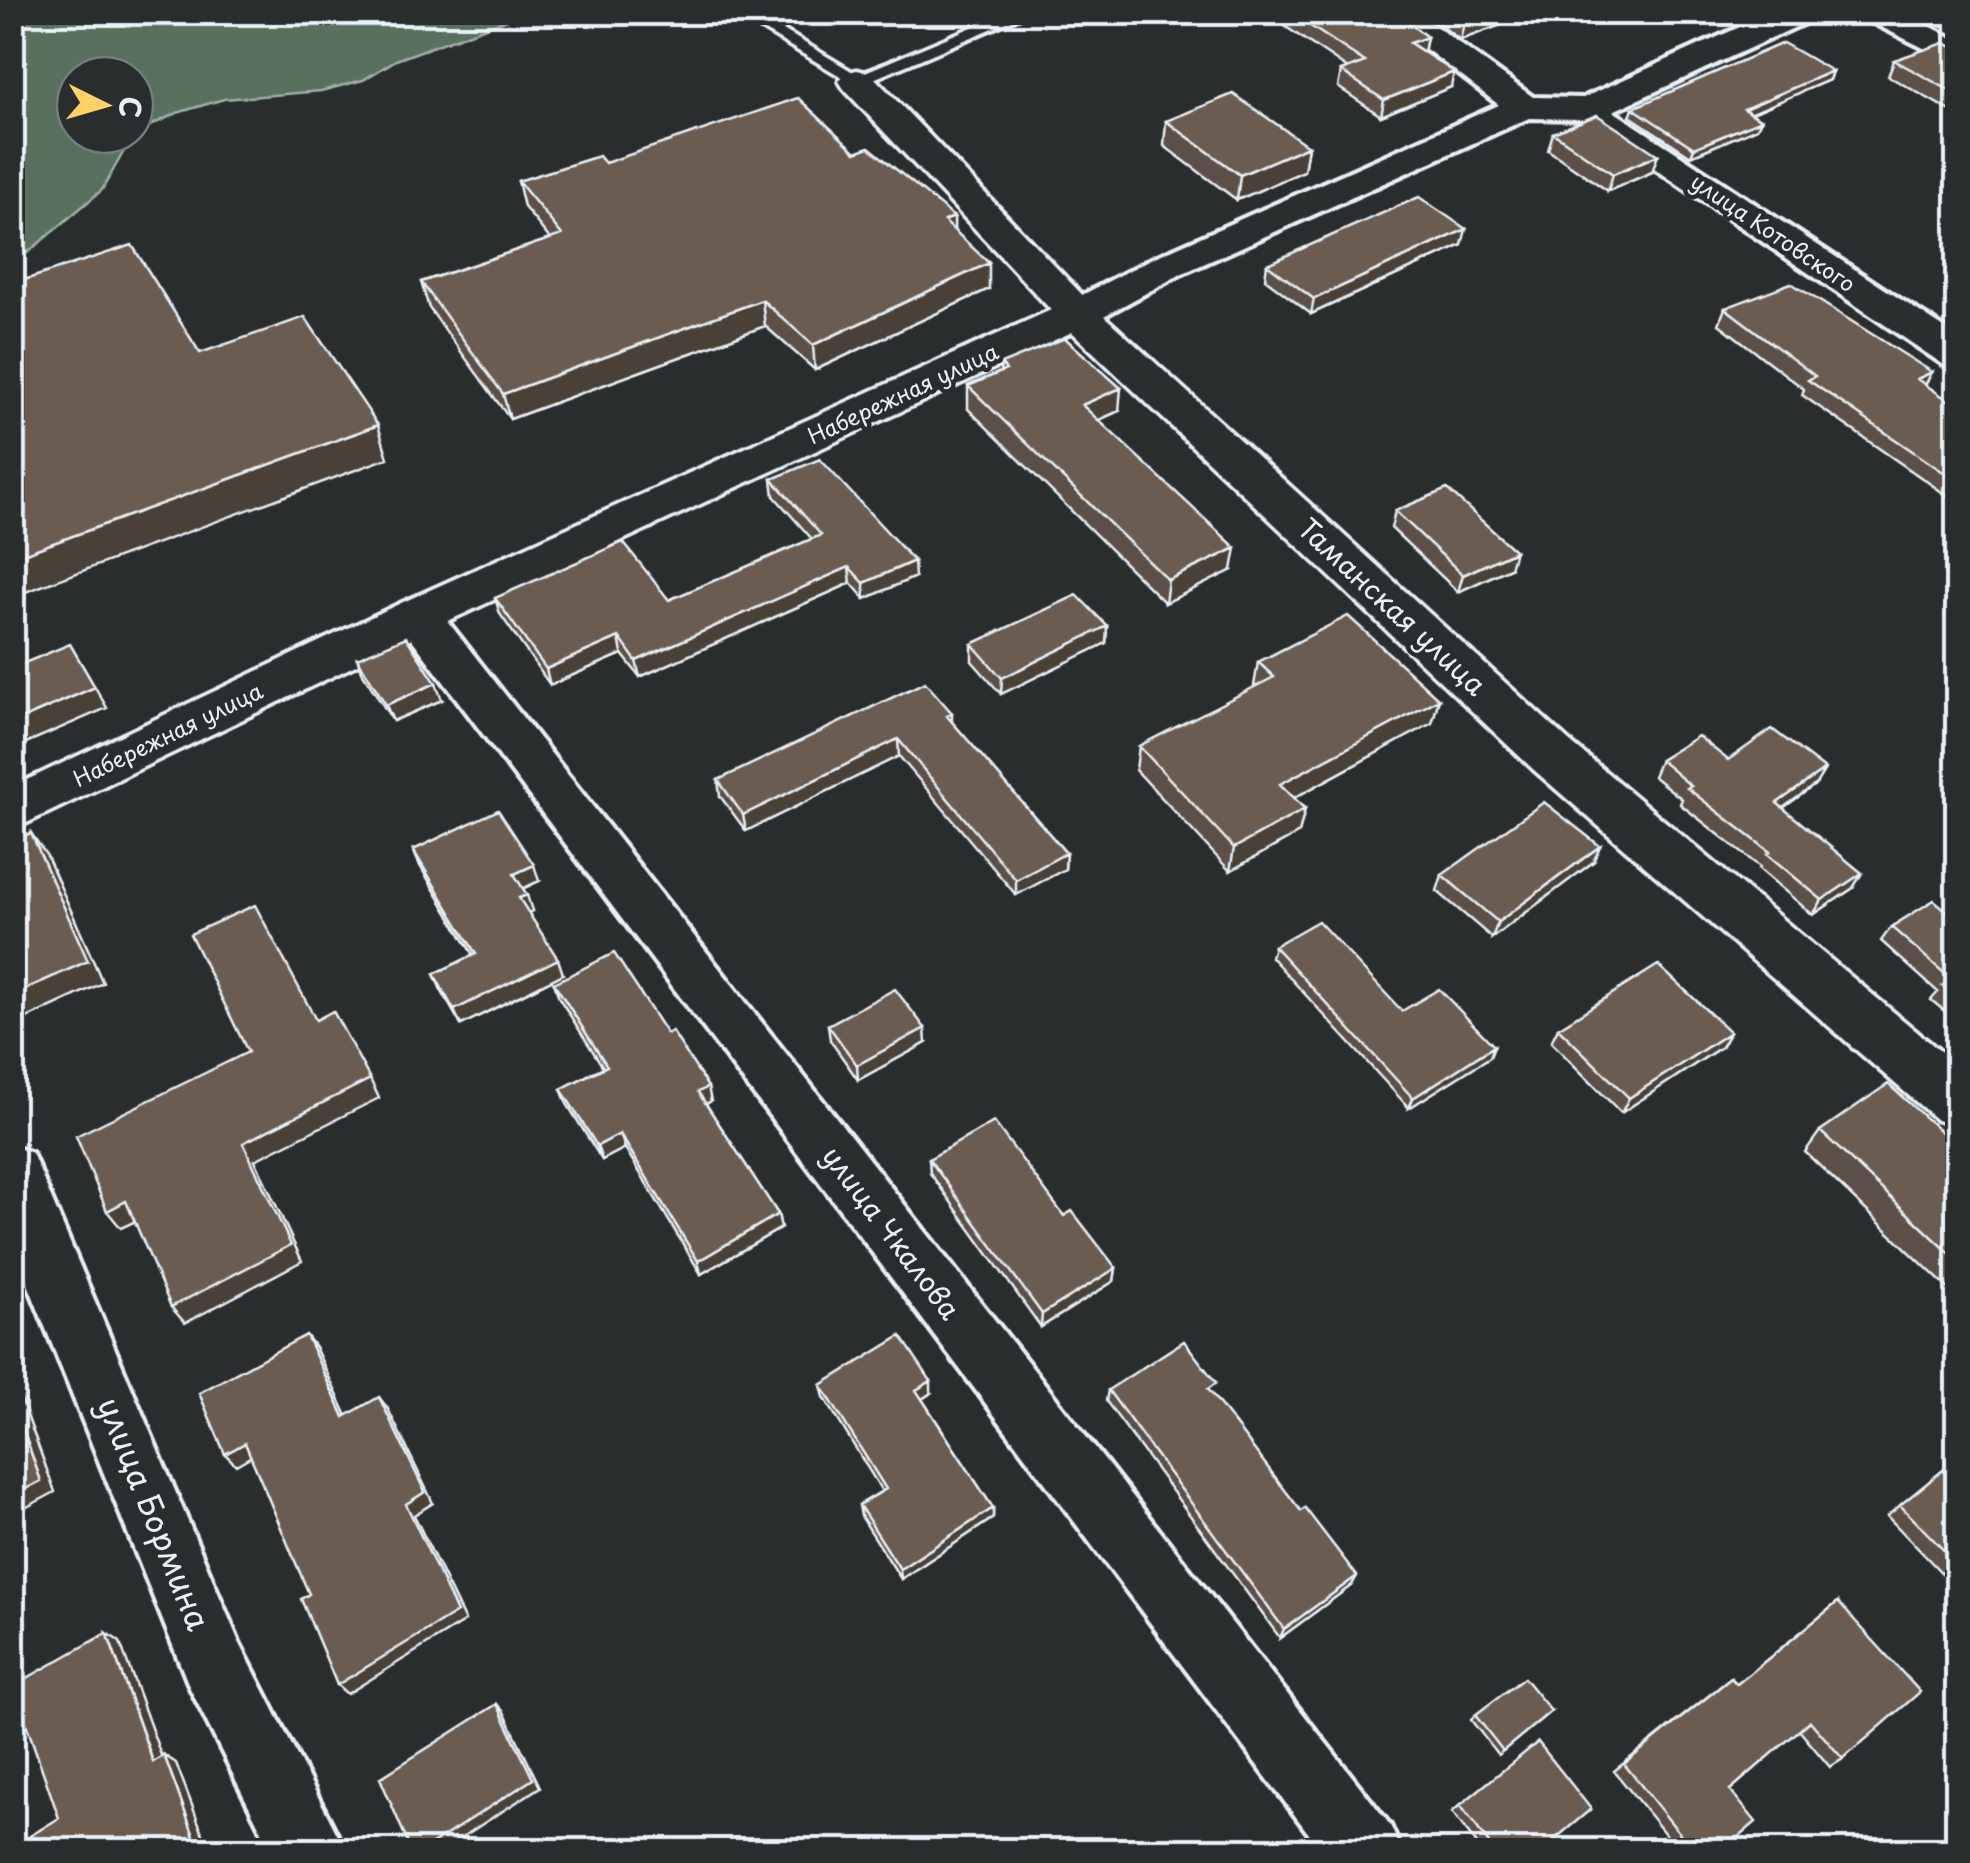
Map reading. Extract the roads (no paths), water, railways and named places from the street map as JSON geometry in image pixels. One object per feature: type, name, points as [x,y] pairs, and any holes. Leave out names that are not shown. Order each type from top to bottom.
[{"type":"street","points":[[1394,12],[1524,107]]},
{"type":"street","name":"Набережная улица","points":[[12,810],[418,615],[1078,314],[1167,266],[1524,107],[1588,109],[1801,12]]},
{"type":"street","points":[[1877,12],[1958,55]]},
{"type":"street","name":"Таманская улица","points":[[857,81],[1078,314],[1552,756],[1958,1102]]},
{"type":"street","name":"улица Котовского","points":[[1588,109],[1958,356]]},
{"type":"street","name":"улица Чкалова","points":[[418,615],[1365,1850]]},
{"type":"street","name":"улица Бормина","points":[[12,1171],[214,1664],[308,1850]]},
{"type":"lane","points":[[742,12],[857,81],[1023,12]]}]
